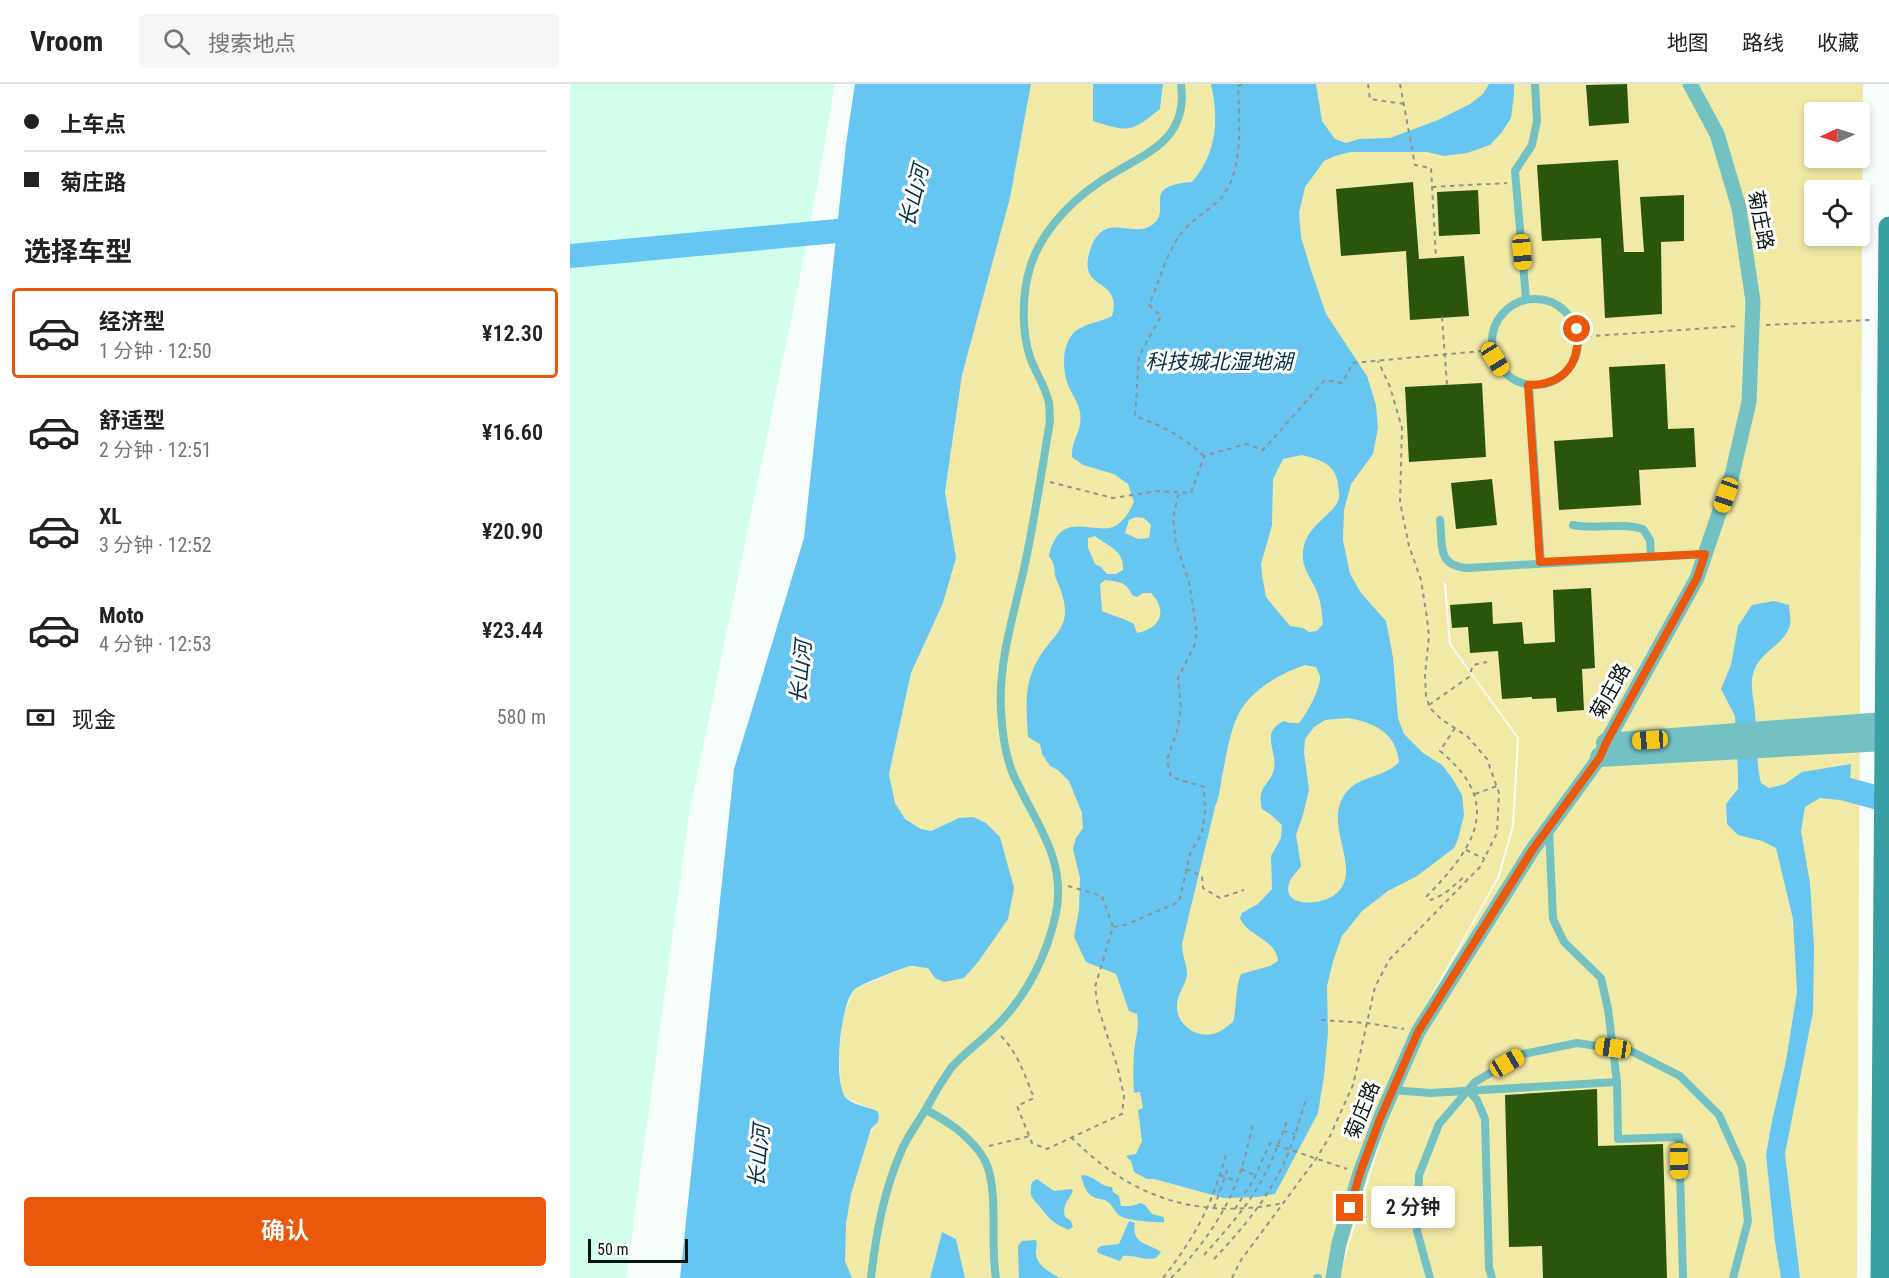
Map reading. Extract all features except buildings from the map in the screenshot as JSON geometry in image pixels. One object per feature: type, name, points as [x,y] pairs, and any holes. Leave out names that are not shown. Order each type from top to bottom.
[{"type":"main road","points":[[1881,1278],[1889,227]]},
{"type":"street","name":"菊庄路","points":[[1333,1278],[1339,1243],[1360,1173],[1392,1090],[1418,1032],[1533,849],[1603,750],[1697,578],[1732,475],[1749,402],[1753,301],[1739,208],[1717,134],[1690,84]]},
{"type":"street","points":[[1603,750],[1795,737],[1886,736]]},
{"type":"lane","points":[[871,1278],[881,1206],[903,1147],[926,1110],[934,1092],[953,1066],[993,1029],[1024,991],[1042,957],[1056,914],[1058,883],[1054,858],[1041,825],[1012,773],[1004,738],[1001,710],[1001,686],[1007,649],[1041,481],[1050,421],[1048,402],[1029,356],[1025,331],[1024,303],[1027,276],[1034,254],[1044,235],[1081,196],[1102,180],[1158,148],[1172,133],[1180,115],[1181,84]]},
{"type":"lane","points":[[1526,299],[1515,171],[1532,145],[1538,121],[1535,84]]},
{"type":"lane","points":[[1526,299],[1548,301],[1561,307],[1577,329],[1578,337],[1576,357],[1568,370],[1557,380],[1543,385],[1528,385],[1515,380],[1503,371],[1495,359],[1494,330],[1499,318],[1509,308],[1526,299]]},
{"type":"lane","points":[[1528,385],[1540,562]]},
{"type":"lane","points":[[1440,520],[1443,554],[1448,563],[1455,567],[1705,554]]},
{"type":"lane","points":[[1573,525],[1587,528],[1634,526],[1643,529],[1650,540],[1651,557]]},
{"type":"lane","points":[[1549,826],[1553,919],[1564,942],[1601,978],[1608,1009],[1617,1082],[1618,1139],[1678,1137],[1683,1278]]},
{"type":"lane","points":[[1430,1278],[1417,1230],[1419,1175],[1439,1124],[1475,1082],[1523,1054],[1577,1043],[1631,1051],[1680,1076],[1719,1116],[1742,1166],[1748,1221],[1733,1278]]},
{"type":"lane","points":[[1392,1090],[1431,1093],[1617,1082]]},
{"type":"lane","points":[[1468,1090],[1477,1100],[1485,1119],[1489,1268],[1492,1278]]},
{"type":"lane","points":[[926,1110],[937,1114],[965,1136],[978,1148],[988,1166],[992,1188],[992,1239],[996,1278]]},
{"type":"path","points":[[1204,456],[1194,446],[1162,426],[1135,416],[1139,356],[1161,316],[1149,305],[1159,284],[1166,260],[1179,236],[1220,199],[1233,175],[1238,151],[1238,86],[1242,84]]},
{"type":"path","points":[[1368,84],[1370,99],[1404,104]]},
{"type":"path","points":[[1400,84],[1414,165],[1431,168],[1436,258]]},
{"type":"path","points":[[1432,187],[1516,182]]},
{"type":"path","points":[[1442,317],[1447,385]]},
{"type":"path","points":[[1578,337],[1888,319]]},
{"type":"path","points":[[1204,456],[1246,444],[1263,450],[1326,380],[1342,383],[1353,363],[1494,350]]},
{"type":"path","points":[[1232,1278],[1241,1260],[1316,1159],[1330,1136],[1353,1085],[1375,987],[1389,960],[1468,880],[1485,859],[1497,833],[1499,813],[1497,786],[1487,759],[1468,737],[1441,719],[1430,708],[1426,696],[1425,675],[1430,636],[1421,580],[1409,546],[1400,502],[1402,428],[1390,387],[1377,361]]},
{"type":"path","points":[[1041,481],[1113,498],[1158,491],[1191,493],[1204,456]]},
{"type":"path","points":[[1113,927],[1125,925],[1179,902],[1190,854],[1202,833],[1205,811],[1204,787],[1171,777],[1167,760],[1178,728],[1181,708],[1178,678],[1195,644],[1197,632],[1189,582],[1176,543],[1173,518],[1179,492]]},
{"type":"path","points":[[1429,705],[1469,677],[1473,665],[1487,662]]},
{"type":"path","points":[[1455,728],[1440,751],[1463,772],[1474,794],[1478,811],[1472,837],[1466,850],[1452,870],[1426,897],[1431,900],[1444,894],[1464,877],[1468,880]]},
{"type":"path","points":[[1474,794],[1497,786]]},
{"type":"path","points":[[1466,850],[1485,859]]},
{"type":"path","points":[[1186,869],[1202,876],[1203,888],[1220,898],[1245,890]]},
{"type":"path","points":[[993,1029],[1010,1045],[1034,1098],[1017,1106],[1032,1143],[1047,1149],[1122,1114],[1124,1096],[1118,1069],[1098,1007],[1095,987],[1113,927],[1102,896],[1058,883]]},
{"type":"path","points":[[1321,1020],[1367,1023],[1418,1032]]},
{"type":"path","points":[[1214,1259],[1248,1222],[1276,1178],[1290,1150],[1306,1097]]},
{"type":"path","points":[[1203,1255],[1244,1209],[1266,1172],[1288,1119]]},
{"type":"path","points":[[1171,1278],[1187,1262],[1223,1210],[1241,1169],[1253,1125]]},
{"type":"path","points":[[1283,1131],[1295,1134]]},
{"type":"path","points":[[978,1148],[1030,1136]]},
{"type":"path","points":[[1071,1137],[1088,1154],[1132,1185],[1169,1202],[1223,1210],[1258,1208],[1284,1203]]},
{"type":"path","points":[[1234,1209],[1256,1175],[1270,1143],[1360,1173]]},
{"type":"path","points":[[1163,1278],[1185,1250],[1208,1208],[1227,1151]]},
{"type":"path","points":[[1213,1209],[1230,1166]]},
{"type":"path","points":[[1241,1169],[1256,1175]]},
{"type":"path","points":[[1220,1175],[1237,1180]]},
{"type":"shaded area","points":[[570,84],[835,84],[808,237],[689,815],[626,1278],[570,1278]]},
{"type":"shaded area","points":[[1031,84],[1093,84],[1092,88],[1160,109],[1163,84],[1863,84],[1863,102],[1804,102],[1804,168],[1863,168],[1863,180],[1804,180],[1804,246],[1862,246],[1857,1278],[1339,1278],[1416,1025],[1499,878],[1514,826],[1519,738],[1451,644],[1446,584],[1441,580],[1444,584],[1449,644],[1517,738],[1512,826],[1497,878],[1414,1026],[1337,1278],[965,1278],[956,1239],[942,1232],[930,1278],[852,1278],[846,1262],[844,1246],[848,1209],[857,1167],[878,1122],[870,1108],[847,1099],[841,1091],[839,1054],[843,1016],[854,989],[909,966],[929,968],[935,978],[959,818],[931,831],[921,829],[905,819],[895,803],[889,774],[911,673],[943,603],[956,558],[945,492],[962,375],[1010,198]]},
{"type":"water","name":"长山河","points":[[855,84],[1031,84],[1010,198],[962,375],[945,492],[956,558],[943,603],[911,673],[889,774],[895,803],[905,819],[921,829],[931,831],[959,818],[973,817],[986,823],[1000,837],[1014,888],[1008,919],[964,978],[944,982],[935,978],[928,968],[910,966],[858,987],[850,997],[845,1010],[840,1044],[842,1091],[850,1101],[877,1111],[879,1115],[878,1122],[871,1129],[851,1194],[846,1224],[845,1261],[852,1278],[680,1278],[734,769],[804,538],[846,144]]},
{"type":"water","points":[[1093,84],[1163,84],[1160,109],[1142,123],[1129,128],[1114,127],[1093,121]]},
{"type":"water","name":"科技城北湿地湖","points":[[1211,84],[1316,84],[1322,121],[1335,139],[1346,143],[1359,139],[1390,138],[1438,120],[1470,104],[1483,94],[1489,84],[1514,84],[1511,118],[1490,145],[1467,153],[1444,156],[1427,152],[1351,152],[1324,161],[1305,187],[1299,213],[1301,237],[1310,267],[1326,314],[1367,376],[1376,405],[1378,428],[1373,454],[1351,484],[1344,510],[1343,540],[1350,574],[1361,593],[1386,621],[1393,657],[1398,718],[1404,734],[1423,753],[1442,765],[1452,778],[1462,795],[1464,815],[1454,848],[1417,876],[1388,891],[1362,911],[1342,936],[1327,986],[1328,1032],[1318,1113],[1275,1194],[1224,1198],[1147,1179],[1134,1172],[1131,1161],[1126,1156],[1136,1154],[1142,1141],[1138,1110],[1143,1108],[1140,1092],[1134,1093],[1137,1014],[1129,1011],[1116,974],[1086,962],[1074,937],[1079,909],[1080,878],[1073,849],[1076,838],[1083,828],[1082,813],[1069,781],[1058,770],[1050,766],[1042,754],[1040,744],[1028,737],[1027,704],[1032,672],[1039,658],[1059,631],[1065,611],[1049,556],[1054,541],[1061,532],[1070,528],[1108,528],[1117,525],[1127,515],[1134,502],[1128,484],[1114,474],[1083,465],[1072,457],[1073,445],[1079,430],[1080,412],[1065,376],[1064,354],[1068,341],[1077,330],[1112,316],[1114,304],[1112,295],[1090,274],[1089,254],[1101,232],[1109,228],[1144,229],[1152,225],[1158,219],[1160,212],[1161,193],[1176,184],[1192,182],[1207,160],[1211,148],[1215,123]],"holes":[[[1302,455],[1326,464],[1334,471],[1336,477],[1339,498],[1332,510],[1312,530],[1304,548],[1304,563],[1317,592],[1321,608],[1323,624],[1317,631],[1309,632],[1303,628],[1290,626],[1266,597],[1261,564],[1272,525],[1273,479],[1283,459]],[[1136,517],[1144,518],[1151,525],[1149,538],[1138,539],[1125,533],[1129,520]],[[1095,536],[1118,553],[1123,563],[1123,570],[1116,574],[1107,574],[1095,564],[1088,548],[1088,538]],[[1105,580],[1121,583],[1137,597],[1143,593],[1151,593],[1159,606],[1159,618],[1156,623],[1145,631],[1137,633],[1134,624],[1102,611],[1100,584]],[[1305,665],[1316,667],[1320,681],[1313,701],[1299,723],[1284,721],[1272,731],[1271,743],[1275,763],[1270,779],[1262,790],[1261,801],[1262,809],[1282,825],[1281,838],[1271,856],[1272,889],[1258,904],[1242,913],[1240,918],[1248,929],[1272,947],[1278,961],[1270,966],[1241,974],[1233,1022],[1216,1033],[1200,1034],[1184,1025],[1178,1013],[1177,1002],[1187,976],[1182,944],[1230,740],[1236,719],[1244,705],[1268,683]],[[1347,718],[1366,722],[1382,730],[1388,736],[1397,752],[1399,762],[1386,771],[1357,783],[1345,794],[1339,806],[1338,819],[1345,857],[1345,881],[1333,896],[1325,900],[1306,902],[1297,901],[1291,897],[1288,890],[1291,879],[1301,866],[1296,835],[1309,790],[1304,753],[1305,739],[1314,727],[1325,720]]]},
{"type":"water","points":[[1774,601],[1789,605],[1790,623],[1786,634],[1757,664],[1753,676],[1757,757],[1761,783],[1769,788],[1785,784],[1802,772],[1851,764],[1849,801],[1820,798],[1805,807],[1801,831],[1810,883],[1814,947],[1813,1012],[1785,1154],[1800,1278],[1781,1278],[1766,1155],[1786,1061],[1797,992],[1793,919],[1776,848],[1762,841],[1738,835],[1727,824],[1726,804],[1738,789],[1738,775],[1735,716],[1721,689],[1731,665],[1738,626],[1752,605]]},
{"type":"water","points":[[1081,1175],[1112,1187],[1113,1192],[1119,1196],[1121,1206],[1141,1203],[1152,1214],[1164,1217],[1164,1222],[1122,1217],[1108,1202],[1087,1192]]},
{"type":"water","points":[[1037,1179],[1054,1191],[1071,1189],[1073,1191],[1066,1203],[1064,1213],[1073,1227],[1068,1230],[1056,1223],[1034,1200],[1031,1187],[1032,1182]]},
{"type":"water","points":[[1129,1221],[1135,1223],[1134,1230],[1138,1239],[1161,1252],[1156,1258],[1123,1256],[1120,1261],[1098,1253],[1097,1249],[1101,1246],[1119,1244]]},
{"type":"water","points":[[942,1232],[956,1239],[965,1278],[930,1278]]},
{"type":"water","points":[[1036,1240],[1036,1254],[1039,1262],[1045,1269],[1060,1278],[1019,1278],[1018,1246],[1022,1241]]},
{"type":"waterway","points":[[570,256],[869,228]]},
{"type":"waterway","points":[[1817,786],[1831,785],[1889,801]]},
{"type":"route","points":[[1350,1208],[1380,1119],[1418,1032],[1533,849],[1600,757],[1697,578],[1705,554],[1540,562],[1528,385],[1543,385],[1557,380],[1568,370],[1576,357],[1579,343],[1577,329]]}]
